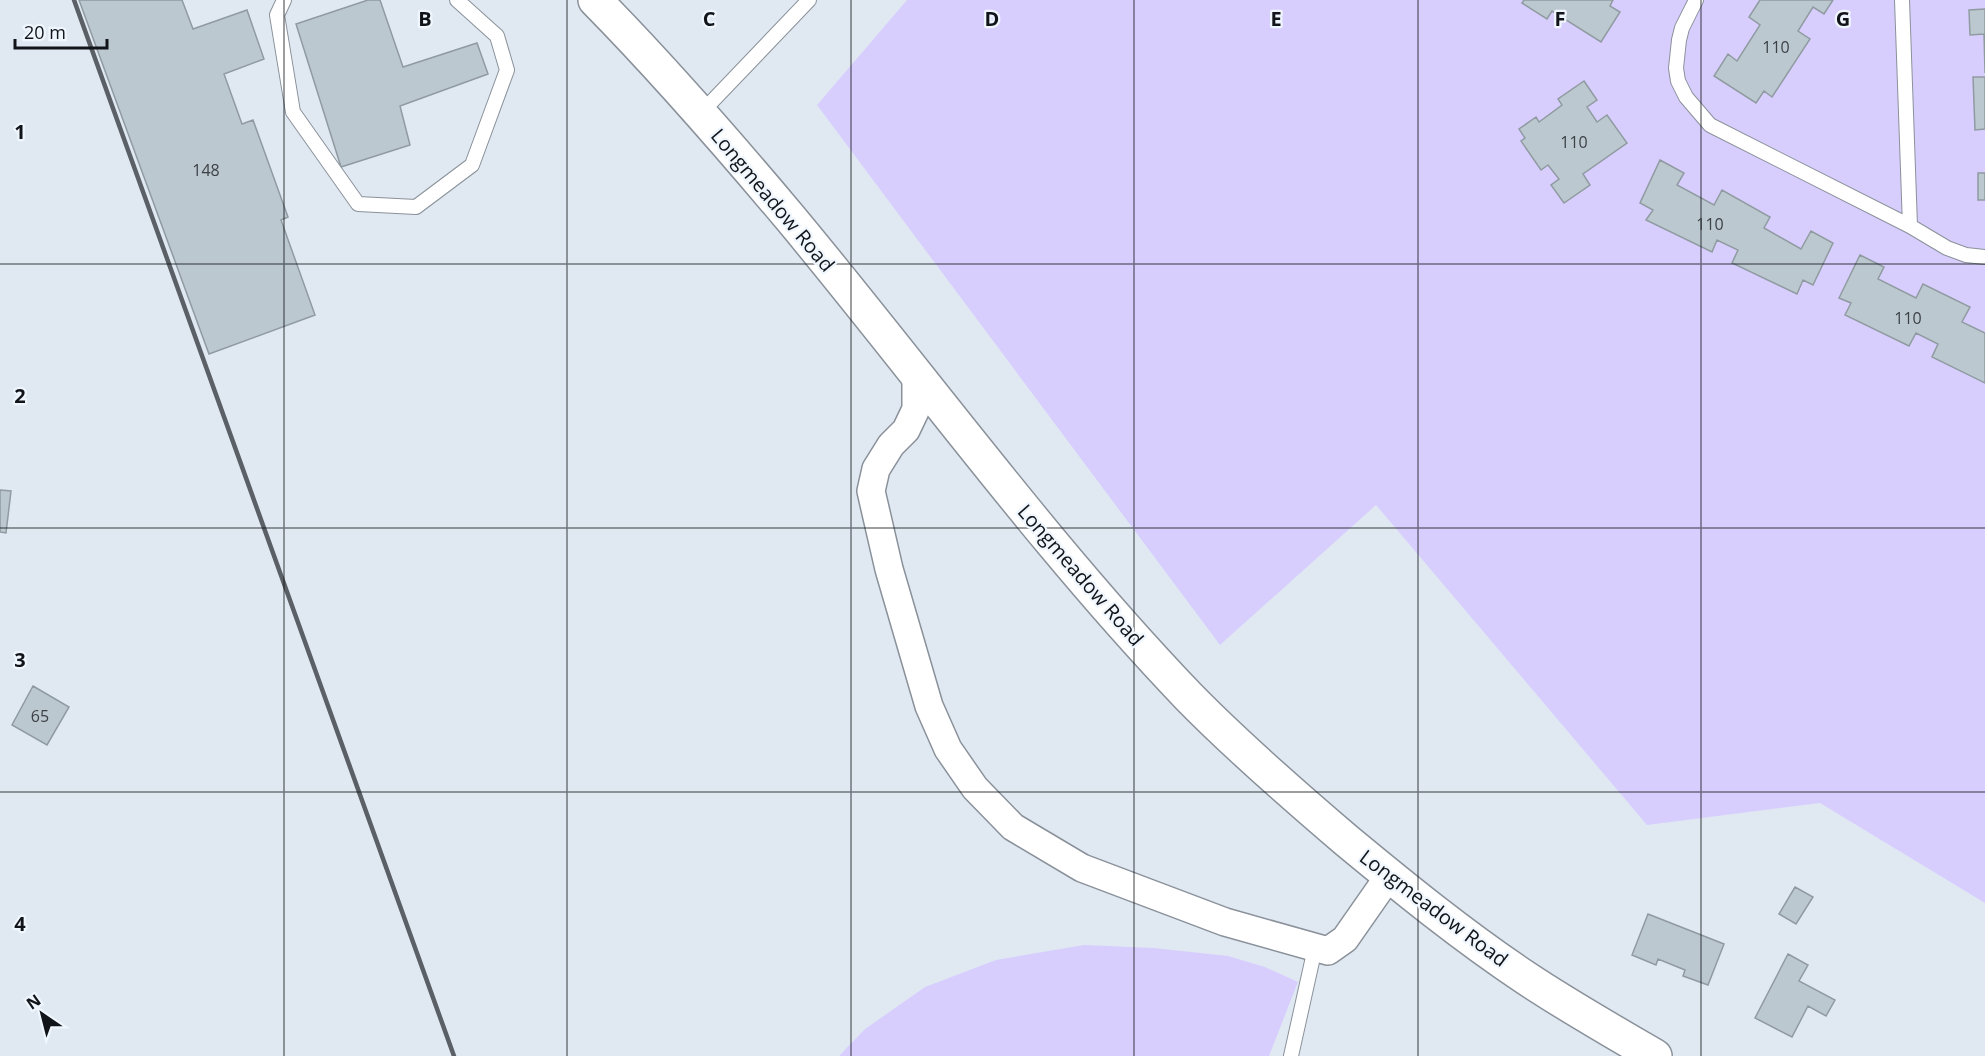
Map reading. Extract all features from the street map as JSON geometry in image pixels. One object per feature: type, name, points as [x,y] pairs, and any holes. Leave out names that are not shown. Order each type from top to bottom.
[{"type":"street","name":"Longmeadow Road","points":[[595,0],[700,114],[792,220],[1014,497],[1130,633],[1191,698],[1295,797],[1389,876],[1465,935],[1526,978],[1655,1056]]},
{"type":"street","points":[[916,374],[916,409],[906,430],[891,444],[876,469],[871,491],[889,569],[929,706],[948,749],[975,788],[1013,827],[1082,868],[1225,922],[1328,951],[1345,939],[1389,876]]},
{"type":"lane","points":[[284,0],[277,15],[294,112],[358,204],[416,207],[472,165],[507,70],[497,36],[457,0]]},
{"type":"lane","points":[[700,114],[809,0]]},
{"type":"lane","points":[[1696,0],[1680,34],[1676,68],[1678,81],[1686,97],[1710,125],[1910,226],[1947,248],[1966,255],[1985,257]]},
{"type":"lane","points":[[1902,0],[1910,226]]},
{"type":"lane","points":[[1291,1056],[1315,948]]},
{"type":"shaded area","points":[[907,0],[1985,0],[1985,903],[1820,803],[1647,825],[1376,505],[1220,645],[817,105]]},
{"type":"shaded area","points":[[1084,945],[1154,948],[1228,956],[1265,967],[1298,982],[1269,1056],[839,1056],[865,1029],[925,987],[996,960]]},
{"type":"building","points":[[79,0],[182,0],[193,29],[247,10],[264,59],[224,74],[242,124],[253,120],[288,217],[281,220],[315,315],[209,354]]},
{"type":"building","points":[[368,0],[380,0],[403,67],[477,43],[488,74],[400,106],[410,145],[341,167],[296,24]]},
{"type":"building","points":[[1524,0],[1613,0],[1610,6],[1620,12],[1601,42],[1552,11],[1547,19],[1522,3]]},
{"type":"building","points":[[1760,0],[1833,0],[1824,14],[1813,7],[1798,31],[1810,39],[1772,97],[1764,91],[1756,103],[1714,76],[1728,54],[1737,61],[1760,25],[1749,17]]},
{"type":"building","points":[[1985,9],[1985,73],[1984,34],[1970,35],[1969,10]]},
{"type":"building","points":[[1973,77],[1985,77],[1985,129],[1975,130]]},
{"type":"building","points":[[1584,81],[1597,100],[1587,107],[1597,122],[1607,115],[1627,143],[1583,174],[1590,185],[1564,203],[1551,185],[1559,179],[1548,165],[1541,170],[1521,141],[1525,138],[1519,129],[1536,117],[1539,122],[1562,105],[1558,99]]},
{"type":"building","points":[[1660,160],[1684,173],[1677,185],[1714,205],[1722,190],[1770,217],[1764,228],[1801,249],[1811,231],[1833,243],[1813,285],[1803,280],[1797,294],[1732,263],[1738,250],[1717,240],[1712,252],[1646,220],[1653,210],[1640,203]]},
{"type":"building","points":[[1978,173],[1985,173],[1985,200],[1978,200]]},
{"type":"building","points":[[1860,255],[1884,267],[1878,279],[1916,298],[1923,284],[1970,307],[1962,322],[1985,333],[1985,383],[1932,357],[1938,344],[1916,333],[1909,346],[1845,315],[1851,303],[1839,298]]},
{"type":"building","points":[[0,490],[11,491],[6,533],[0,532]]},
{"type":"building","points":[[33,686],[69,707],[47,745],[12,725]]},
{"type":"building","points":[[1795,887],[1813,897],[1796,924],[1779,914]]},
{"type":"building","points":[[1648,914],[1724,944],[1708,985],[1683,976],[1685,970],[1658,959],[1656,965],[1632,955]]},
{"type":"building","points":[[1788,954],[1808,965],[1799,981],[1835,1000],[1826,1016],[1808,1006],[1792,1037],[1755,1018]]},
{"type":"railway","points":[[74,0],[454,1056]]}]
